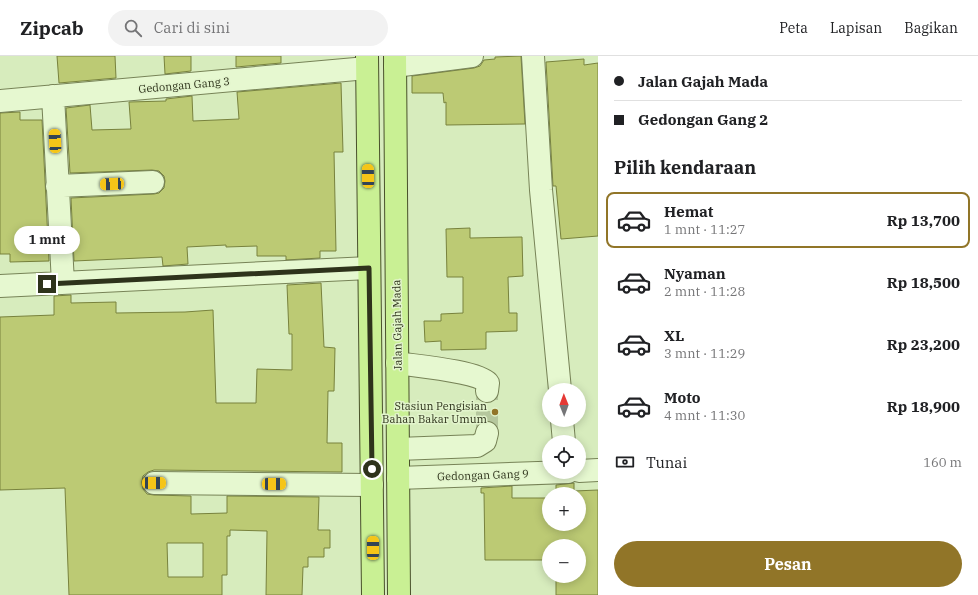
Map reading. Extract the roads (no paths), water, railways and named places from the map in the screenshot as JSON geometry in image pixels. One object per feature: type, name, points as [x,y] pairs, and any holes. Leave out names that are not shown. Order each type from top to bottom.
[{"type":"main road","name":"Jalan Gajah Mada","points":[[395,61],[399,595]]},
{"type":"main road","points":[[367,62],[369,268],[367,484],[373,595]]},
{"type":"street","points":[[395,61],[472,56]]},
{"type":"street","points":[[533,56],[541,190],[559,383]]},
{"type":"street","name":"Gedongan Gang 3","points":[[0,101],[367,62]]},
{"type":"street","points":[[53,96],[63,283]]},
{"type":"street","points":[[58,186],[154,182]]},
{"type":"street","points":[[0,286],[369,268]]},
{"type":"street","points":[[398,363],[473,374],[488,383],[487,391]]},
{"type":"street","points":[[398,448],[477,446],[485,441],[487,433]]},
{"type":"street","points":[[586,471],[598,470]]},
{"type":"street","name":"Gedongan Gang 9","points":[[398,478],[542,473]]},
{"type":"street","points":[[154,483],[367,484]]},
{"type":"tunnel","points":[[487,391],[487,433]]},
{"type":"place","name":"Stasiun Pengisian Bahan Bakar Umum","points":[[495,412]]}]
